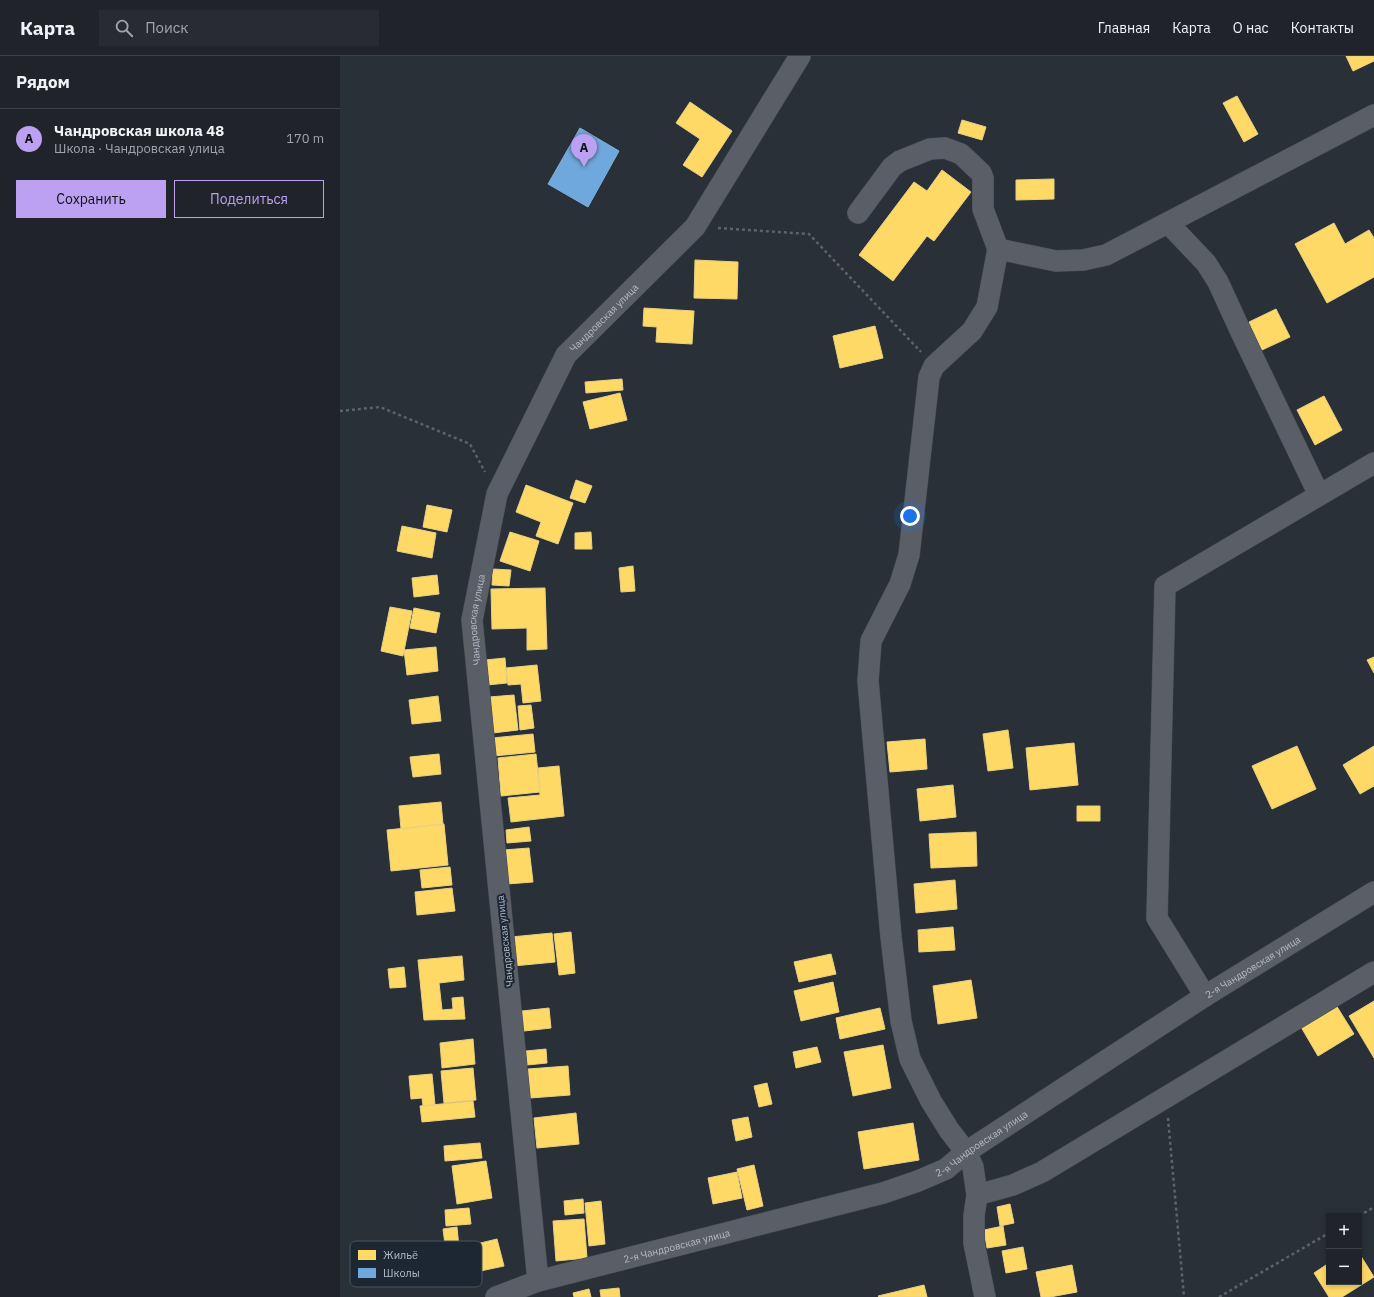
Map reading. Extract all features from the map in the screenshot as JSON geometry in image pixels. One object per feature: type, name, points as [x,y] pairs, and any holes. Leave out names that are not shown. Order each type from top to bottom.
[{"type":"street","name":"Чандровская улица","points":[[538,1281],[472,620],[497,494],[566,355],[695,226],[800,56]]},
{"type":"street","points":[[998,249],[1056,261],[1083,260],[1106,255],[1374,115]]},
{"type":"street","points":[[858,213],[892,167],[900,161],[930,149],[945,148],[961,154],[982,173],[983,209],[998,249],[987,307],[972,331],[934,366],[929,377],[909,555],[900,584],[871,641],[868,682],[891,937],[901,1021],[910,1059],[938,1112],[949,1130],[966,1152],[973,1167],[977,1195],[974,1216],[974,1243],[985,1297]]},
{"type":"street","points":[[1168,222],[1206,263],[1218,282],[1319,495]]},
{"type":"street","points":[[1205,996],[1157,918],[1165,586],[1374,463]]},
{"type":"street","name":"2-я Чандровская улица","points":[[505,1295],[538,1281],[883,1193],[918,1181],[946,1169],[966,1152],[1205,996],[1374,892]]},
{"type":"street","points":[[977,1195],[1013,1185],[1042,1172],[1374,972]]},
{"type":"path","points":[[695,226],[809,234],[934,366]]},
{"type":"path","points":[[340,410],[380,407],[470,444],[497,494]]},
{"type":"path","points":[[1166,1097],[1184,1297]]},
{"type":"path","points":[[1362,1214],[1374,1207]]},
{"type":"path","points":[[1219,1297],[1326,1235]]},
{"type":"building: Жильё","points":[[1346,56],[1374,56],[1374,61],[1353,71]]},
{"type":"building: Жильё","points":[[1237,96],[1258,134],[1244,142],[1223,103]]},
{"type":"building: Жильё","points":[[690,102],[732,131],[702,177],[683,165],[700,139],[676,123]]},
{"type":"building: Жильё","points":[[962,120],[986,127],[982,140],[958,133]]},
{"type":"building: Жильё","points":[[942,170],[971,192],[934,241],[927,236],[893,281],[859,255],[914,182],[927,191]]},
{"type":"building: Жильё","points":[[1054,179],[1054,199],[1016,200],[1016,180]]},
{"type":"building: Жильё","points":[[1334,223],[1345,244],[1369,230],[1374,238],[1374,277],[1327,303],[1295,244]]},
{"type":"building: Жильё","points":[[695,260],[738,262],[737,299],[694,298]]},
{"type":"building: Жильё","points":[[644,308],[694,311],[692,344],[656,342],[657,327],[643,326]]},
{"type":"building: Жильё","points":[[1276,309],[1290,337],[1262,350],[1249,322]]},
{"type":"building: Жильё","points":[[875,326],[883,358],[840,368],[833,336]]},
{"type":"building: Жильё","points":[[622,379],[623,390],[586,393],[585,382]]},
{"type":"building: Жильё","points":[[620,393],[627,420],[590,429],[583,402]]},
{"type":"building: Жильё","points":[[1324,396],[1342,430],[1315,445],[1297,410]]},
{"type":"building: Жильё","points":[[576,480],[592,486],[585,503],[570,498]]},
{"type":"building: Жильё","points":[[526,485],[573,503],[558,544],[536,536],[541,522],[516,512]]},
{"type":"building: Жильё","points":[[427,505],[452,510],[447,532],[423,527]]},
{"type":"building: Жильё","points":[[402,526],[436,533],[432,558],[397,551]]},
{"type":"building: Жильё","points":[[510,532],[539,541],[530,571],[500,561]]},
{"type":"building: Жильё","points":[[591,532],[592,549],[575,549],[575,533]]},
{"type":"building: Жильё","points":[[633,566],[635,591],[621,592],[619,568]]},
{"type":"building: Жильё","points":[[493,569],[511,570],[509,586],[492,585]]},
{"type":"building: Жильё","points":[[437,575],[439,594],[414,597],[412,578]]},
{"type":"building: Жильё","points":[[545,588],[547,649],[527,650],[527,628],[492,629],[491,589]]},
{"type":"building: Жильё","points":[[390,607],[412,611],[403,656],[381,651]]},
{"type":"building: Жильё","points":[[414,608],[440,613],[436,633],[410,628]]},
{"type":"building: Жильё","points":[[436,647],[438,671],[407,675],[404,650]]},
{"type":"building: Жильё","points":[[1374,657],[1374,673],[1367,660]]},
{"type":"building: Жильё","points":[[505,658],[507,683],[487,685],[485,660]]},
{"type":"building: Жильё","points":[[537,665],[541,701],[523,703],[521,684],[508,685],[506,668]]},
{"type":"building: Жильё","points":[[514,695],[518,730],[493,733],[489,697]]},
{"type":"building: Жильё","points":[[438,696],[441,721],[412,724],[409,700]]},
{"type":"building: Жильё","points":[[531,705],[534,728],[520,730],[518,706]]},
{"type":"building: Жильё","points":[[1008,730],[1013,768],[988,771],[983,734]]},
{"type":"building: Жильё","points":[[533,734],[535,752],[494,756],[492,738]]},
{"type":"building: Жильё","points":[[925,739],[927,769],[890,772],[887,742]]},
{"type":"building: Жильё","points":[[1074,743],[1078,785],[1030,790],[1026,748]]},
{"type":"building: Жильё","points":[[1297,746],[1316,789],[1272,809],[1252,766]]},
{"type":"building: Жильё","points":[[1374,746],[1374,786],[1360,794],[1343,765]]},
{"type":"building: Жильё","points":[[439,754],[441,774],[413,777],[410,757]]},
{"type":"building: Жильё","points":[[536,754],[540,792],[501,796],[498,758]]},
{"type":"building: Жильё","points":[[559,766],[564,816],[511,822],[508,798],[540,795],[538,768]]},
{"type":"building: Жильё","points":[[953,785],[956,817],[920,821],[917,789]]},
{"type":"building: Жильё","points":[[441,802],[443,824],[401,829],[399,806]]},
{"type":"building: Жильё","points":[[1077,806],[1100,806],[1100,821],[1077,821]]},
{"type":"building: Жильё","points":[[444,824],[448,865],[391,871],[387,830]]},
{"type":"building: Жильё","points":[[529,827],[531,841],[507,843],[506,830]]},
{"type":"building: Жильё","points":[[976,832],[977,866],[931,868],[929,834]]},
{"type":"building: Жильё","points":[[529,848],[533,882],[507,884],[504,850]]},
{"type":"building: Жильё","points":[[450,867],[452,885],[422,888],[420,870]]},
{"type":"building: Жильё","points":[[955,880],[957,909],[916,913],[914,884]]},
{"type":"building: Жильё","points":[[452,888],[455,911],[417,915],[415,892]]},
{"type":"building: Жильё","points":[[953,927],[955,950],[919,952],[918,930]]},
{"type":"building: Жильё","points":[[571,932],[575,973],[559,975],[554,934]]},
{"type":"building: Жильё","points":[[552,933],[555,962],[513,966],[511,937]]},
{"type":"building: Жильё","points":[[831,954],[836,974],[799,982],[794,962]]},
{"type":"building: Жильё","points":[[462,956],[464,980],[439,983],[442,1010],[453,1009],[452,998],[463,997],[465,1019],[424,1020],[418,960]]},
{"type":"building: Жильё","points":[[404,967],[406,987],[390,988],[388,969]]},
{"type":"building: Жильё","points":[[971,980],[977,1018],[938,1024],[933,986]]},
{"type":"building: Жильё","points":[[833,982],[839,1012],[801,1021],[794,991]]},
{"type":"building: Жильё","points":[[1374,1001],[1374,1058],[1349,1016]]},
{"type":"building: Жильё","points":[[1336,1005],[1354,1034],[1318,1056],[1301,1027]]},
{"type":"building: Жильё","points":[[549,1008],[551,1028],[524,1031],[522,1011]]},
{"type":"building: Жильё","points":[[880,1008],[885,1029],[840,1039],[836,1018]]},
{"type":"building: Жильё","points":[[473,1039],[475,1064],[442,1068],[440,1043]]},
{"type":"building: Жильё","points":[[883,1045],[891,1088],[853,1096],[844,1052]]},
{"type":"building: Жильё","points":[[817,1047],[821,1062],[796,1068],[793,1052]]},
{"type":"building: Жильё","points":[[546,1049],[547,1063],[527,1065],[526,1051]]},
{"type":"building: Жильё","points":[[568,1066],[570,1095],[530,1098],[528,1069]]},
{"type":"building: Жильё","points":[[473,1068],[476,1100],[444,1103],[441,1071]]},
{"type":"building: Жильё","points":[[432,1074],[435,1105],[423,1106],[422,1098],[411,1099],[409,1076]]},
{"type":"building: Жильё","points":[[767,1083],[772,1104],[759,1107],[754,1086]]},
{"type":"building: Жильё","points":[[473,1101],[475,1117],[422,1122],[420,1106]]},
{"type":"building: Жильё","points":[[576,1113],[579,1144],[537,1148],[534,1118]]},
{"type":"building: Жильё","points":[[748,1117],[752,1137],[736,1141],[732,1120]]},
{"type":"building: Жильё","points":[[913,1123],[919,1160],[864,1169],[858,1132]]},
{"type":"building: Жильё","points":[[480,1143],[482,1158],[445,1161],[444,1146]]},
{"type":"building: Жильё","points":[[486,1161],[492,1198],[457,1204],[452,1166]]},
{"type":"building: Жильё","points":[[754,1165],[763,1206],[747,1210],[737,1169]]},
{"type":"building: Жильё","points":[[737,1172],[742,1198],[713,1204],[708,1178]]},
{"type":"building: Жильё","points":[[583,1199],[584,1213],[565,1215],[564,1201]]},
{"type":"building: Жильё","points":[[601,1201],[605,1244],[589,1246],[585,1203]]},
{"type":"building: Жильё","points":[[1010,1204],[1014,1223],[1000,1226],[997,1207]]},
{"type":"building: Жильё","points":[[469,1208],[471,1224],[446,1226],[445,1210]]},
{"type":"building: Жильё","points":[[584,1219],[587,1258],[556,1261],[553,1221]]},
{"type":"building: Жильё","points":[[1003,1226],[1006,1245],[987,1248],[984,1230]]},
{"type":"building: Жильё","points":[[457,1227],[458,1241],[445,1241],[443,1229]]},
{"type":"building: Жильё","points":[[497,1239],[504,1266],[482,1271],[482,1243]]},
{"type":"building: Жильё","points":[[1023,1247],[1027,1269],[1006,1273],[1002,1251]]},
{"type":"building: Жильё","points":[[1362,1258],[1374,1277],[1362,1284]]},
{"type":"building: Жильё","points":[[1072,1265],[1077,1292],[1050,1297],[1041,1297],[1036,1272]]},
{"type":"building: Жильё","points":[[1326,1265],[1326,1285],[1361,1285],[1342,1297],[1329,1297],[1314,1273]]},
{"type":"building: Жильё","points":[[924,1285],[927,1297],[878,1296]]},
{"type":"building: Жильё","points":[[619,1288],[620,1297],[601,1297],[600,1290]]},
{"type":"building: Жильё","points":[[589,1289],[591,1297],[574,1297],[573,1293]]},
{"type":"building: Школы","points":[[580,128],[619,151],[588,207],[548,184]]},
{"type":"place","name":"Чандровская школа 48","points":[[584,167]]}]
